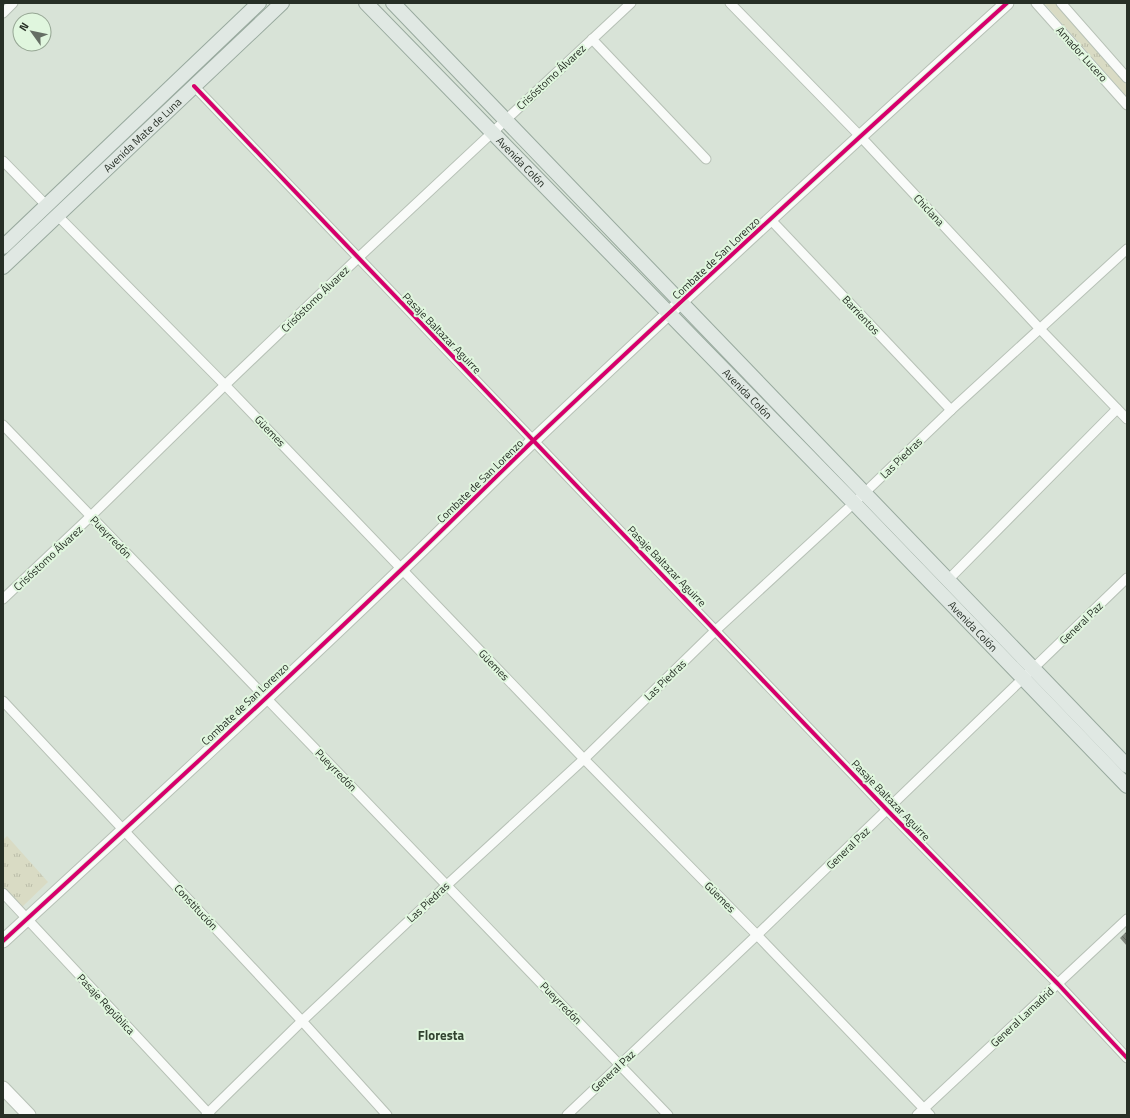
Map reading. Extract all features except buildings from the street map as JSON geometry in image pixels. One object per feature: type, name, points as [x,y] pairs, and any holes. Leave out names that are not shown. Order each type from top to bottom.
[{"type":"main road","name":"Avenida Mate de Luna","points":[[3,247],[259,3]]},
{"type":"main road","name":"Avenida Mate de Luna","points":[[3,266],[282,3]]},
{"type":"main road","name":"Avenida Colón","points":[[366,3],[854,503],[1028,674],[1126,763]]},
{"type":"main road","name":"Avenida Colón","points":[[393,3],[948,580],[1028,674],[1127,786]]},
{"type":"street","name":"Crisóstomo Álvarez","points":[[3,599],[358,258],[631,3]]},
{"type":"street","name":"Chiclana","points":[[730,3],[860,136],[1040,329],[1127,419]]},
{"type":"street","name":"Combate de San Lorenzo","points":[[3,941],[125,830],[402,569],[668,314],[1006,3]]},
{"type":"street","name":"Amador Lucero","points":[[1036,3],[1127,105]]},
{"type":"street","name":"Amador Lucero","points":[[1061,3],[1127,78]]},
{"type":"street","points":[[592,39],[706,159]]},
{"type":"street","name":"Pasaje Baltazar Aguirre","points":[[194,86],[887,810],[1058,984],[1127,1058]]},
{"type":"street","points":[[3,161],[46,206]]},
{"type":"street","name":"Güemes","points":[[57,215],[225,385],[584,759],[757,935],[927,1112]]},
{"type":"street","name":"Barrientos","points":[[771,220],[951,410]]},
{"type":"street","name":"Las Piedras","points":[[208,1114],[302,1021],[584,759],[716,630],[854,503],[951,410],[1127,249]]},
{"type":"street","points":[[948,580],[1117,408]]},
{"type":"street","name":"Pueyrredón","points":[[3,425],[265,698],[448,884],[668,1115]]},
{"type":"street","name":"General Paz","points":[[567,1115],[757,935],[1127,578]]},
{"type":"street","name":"Constitución","points":[[3,701],[125,830],[387,1115]]},
{"type":"street","name":"Pasaje República","points":[[3,893],[208,1114]]},
{"type":"street","name":"General Lamadrid","points":[[917,1115],[927,1112],[1127,919]]},
{"type":"street","points":[[3,1088],[30,1115]]},
{"type":"green space","points":[[1044,3],[1055,3],[1127,85],[1127,97]]},
{"type":"green space","points":[[7,836],[48,882],[21,908],[3,889],[3,840]]},
{"type":"cycle path","points":[[3,941],[303,663],[419,553],[535,439],[652,329],[1007,3]]},
{"type":"cycle path","points":[[194,86],[887,810],[1058,984],[1127,1058]]},
{"type":"district","name":"Floresta","points":[[441,1035]]}]
